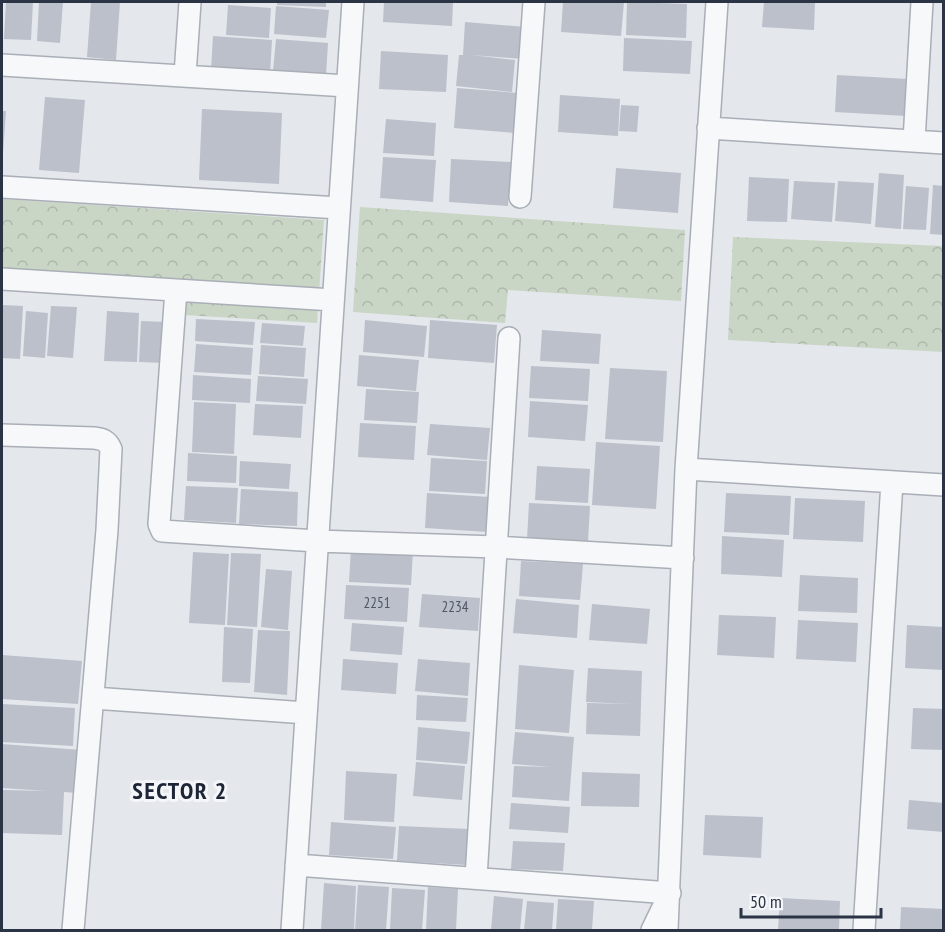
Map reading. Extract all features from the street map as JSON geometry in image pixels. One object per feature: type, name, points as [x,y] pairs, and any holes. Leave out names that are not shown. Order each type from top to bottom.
[{"type":"street","points":[[185,75],[190,2]]},
{"type":"street","points":[[292,930],[353,2]]},
{"type":"street","points":[[520,197],[534,2]]},
{"type":"street","points":[[668,930],[686,469],[717,2]]},
{"type":"street","points":[[914,141],[922,2]]},
{"type":"street","points":[[2,65],[347,86]]},
{"type":"street","points":[[708,128],[944,143]]},
{"type":"street","points":[[2,187],[339,208]]},
{"type":"street","points":[[2,279],[333,300]]},
{"type":"street","points":[[176,290],[160,528],[166,533],[496,547],[683,558]]},
{"type":"street","points":[[476,879],[508,339]]},
{"type":"street","points":[[2,435],[94,438],[109,443],[111,449],[107,530],[73,930]]},
{"type":"street","points":[[686,469],[944,485]]},
{"type":"street","points":[[864,930],[892,482]]},
{"type":"street","points":[[93,698],[306,712]]},
{"type":"street","points":[[296,865],[670,893]]},
{"type":"street","points":[[652,930],[670,893]]},
{"type":"green space","points":[[2,199],[324,220],[317,323],[184,315],[185,280],[2,270]]},
{"type":"green space","points":[[360,207],[685,230],[681,301],[508,290],[505,323],[353,312]]},
{"type":"green space","points":[[733,237],[943,246],[943,352],[728,340]]},
{"type":"building","points":[[6,2],[33,2],[31,40],[4,39]]},
{"type":"building","points":[[39,2],[63,2],[60,43],[37,41]]},
{"type":"building","points":[[91,2],[120,2],[116,60],[87,57]]},
{"type":"building","points":[[277,2],[326,2],[326,7],[277,5]]},
{"type":"building","points":[[384,2],[453,2],[452,26],[383,22]]},
{"type":"building","points":[[563,2],[624,2],[621,36],[561,32]]},
{"type":"building","points":[[627,2],[687,4],[686,38],[626,35]]},
{"type":"building","points":[[764,2],[815,2],[814,30],[762,27]]},
{"type":"building","points":[[228,5],[271,8],[269,38],[226,35]]},
{"type":"building","points":[[276,6],[329,10],[326,38],[274,34]]},
{"type":"building","points":[[465,22],[526,27],[523,59],[471,55],[515,60],[512,92],[456,86],[459,55],[463,55]]},
{"type":"building","points":[[213,36],[272,40],[270,74],[211,70]]},
{"type":"building","points":[[624,38],[692,41],[690,74],[623,71]]},
{"type":"building","points":[[276,39],[328,43],[326,75],[273,71]]},
{"type":"building","points":[[381,51],[448,55],[446,92],[379,89]]},
{"type":"building","points":[[837,75],[908,79],[906,116],[835,112]]},
{"type":"building","points":[[457,88],[518,93],[515,133],[454,128]]},
{"type":"building","points":[[560,95],[620,99],[618,136],[558,132]]},
{"type":"building","points":[[45,97],[85,100],[79,173],[39,170]]},
{"type":"building","points":[[621,105],[639,106],[637,132],[619,131]]},
{"type":"building","points":[[202,109],[282,113],[279,184],[199,180]]},
{"type":"building","points":[[2,111],[6,111],[3,153],[2,153]]},
{"type":"building","points":[[386,119],[436,123],[434,156],[383,153]]},
{"type":"building","points":[[383,157],[436,160],[433,202],[380,198]]},
{"type":"building","points":[[451,159],[511,162],[508,206],[449,202]]},
{"type":"building","points":[[616,168],[681,173],[678,213],[613,208]]},
{"type":"building","points":[[879,173],[904,175],[901,229],[875,227]]},
{"type":"building","points":[[749,177],[789,179],[787,222],[747,221]]},
{"type":"building","points":[[794,181],[835,183],[832,222],[791,219]]},
{"type":"building","points":[[838,181],[874,183],[871,224],[835,221]]},
{"type":"building","points":[[933,185],[944,186],[944,235],[930,234]]},
{"type":"building","points":[[906,186],[929,188],[926,230],[903,229]]},
{"type":"building","points":[[2,305],[23,306],[20,359],[2,358]]},
{"type":"building","points":[[51,306],[77,307],[73,358],[47,356]]},
{"type":"building","points":[[26,311],[48,313],[45,358],[23,356]]},
{"type":"building","points":[[107,311],[139,313],[137,362],[104,361]]},
{"type":"building","points":[[196,319],[255,322],[253,345],[195,341]]},
{"type":"building","points":[[365,320],[427,326],[424,357],[363,352]]},
{"type":"building","points":[[430,320],[497,325],[494,363],[428,358]]},
{"type":"building","points":[[141,321],[166,322],[164,363],[139,362]]},
{"type":"building","points":[[262,323],[305,326],[303,346],[260,343]]},
{"type":"building","points":[[542,330],[601,334],[599,364],[540,361]]},
{"type":"building","points":[[196,344],[253,348],[251,375],[194,372]]},
{"type":"building","points":[[261,345],[306,348],[304,377],[259,374]]},
{"type":"building","points":[[359,355],[419,360],[416,391],[357,386]]},
{"type":"building","points":[[531,366],[590,369],[588,401],[529,398]]},
{"type":"building","points":[[610,368],[667,371],[663,442],[605,439]]},
{"type":"building","points":[[193,375],[251,379],[250,403],[192,400]]},
{"type":"building","points":[[258,376],[308,379],[306,404],[256,401]]},
{"type":"building","points":[[366,389],[419,392],[417,423],[364,420]]},
{"type":"building","points":[[530,401],[588,405],[585,441],[528,437]]},
{"type":"building","points":[[194,402],[236,404],[234,454],[192,452]]},
{"type":"building","points":[[255,404],[303,406],[301,438],[253,435]]},
{"type":"building","points":[[360,423],[416,426],[414,460],[358,457]]},
{"type":"building","points":[[430,424],[490,428],[487,460],[427,455]]},
{"type":"building","points":[[596,442],[660,446],[656,509],[592,505]]},
{"type":"building","points":[[188,453],[237,456],[236,483],[187,481]]},
{"type":"building","points":[[431,458],[487,461],[485,494],[429,491]]},
{"type":"building","points":[[240,461],[291,464],[289,489],[239,486]]},
{"type":"building","points":[[537,466],[590,469],[588,503],[535,500]]},
{"type":"building","points":[[186,486],[238,488],[236,523],[184,520]]},
{"type":"building","points":[[241,489],[298,492],[297,526],[239,524]]},
{"type":"building","points":[[427,493],[490,497],[488,532],[425,528]]},
{"type":"building","points":[[726,493],[791,496],[789,535],[724,532]]},
{"type":"building","points":[[795,498],[865,501],[863,542],[793,539]]},
{"type":"building","points":[[529,503],[590,506],[588,542],[527,539]]},
{"type":"building","points":[[722,536],[784,540],[782,577],[721,574]]},
{"type":"building","points":[[351,548],[413,551],[411,585],[349,582]]},
{"type":"building","points":[[193,552],[229,554],[225,625],[189,623]]},
{"type":"building","points":[[231,553],[261,554],[257,627],[227,625]]},
{"type":"building","points":[[521,561],[583,564],[580,600],[519,596]]},
{"type":"building","points":[[266,569],[292,571],[288,630],[261,627]]},
{"type":"building","points":[[800,575],[858,578],[857,613],[798,611]]},
{"type":"building","points":[[346,585],[409,588],[407,622],[344,619]]},
{"type":"building","points":[[422,594],[480,598],[478,631],[419,627]]},
{"type":"building","points":[[516,599],[579,605],[577,638],[513,633]]},
{"type":"building","points":[[592,604],[650,609],[647,644],[589,640]]},
{"type":"building","points":[[719,615],[776,617],[774,658],[717,655]]},
{"type":"building","points":[[798,620],[858,623],[856,662],[796,659]]},
{"type":"building","points":[[352,623],[404,627],[402,655],[350,651]]},
{"type":"building","points":[[907,625],[944,627],[944,670],[905,668]]},
{"type":"building","points":[[224,627],[253,629],[250,683],[222,682]]},
{"type":"building","points":[[258,630],[290,631],[287,695],[254,692]]},
{"type":"building","points":[[2,655],[82,661],[78,704],[2,699]]},
{"type":"building","points":[[343,659],[398,663],[396,694],[341,690]]},
{"type":"building","points":[[418,659],[470,663],[468,696],[415,691]]},
{"type":"building","points":[[519,665],[574,670],[569,733],[515,729]]},
{"type":"building","points":[[588,668],[642,671],[640,736],[586,734],[587,703],[631,704],[586,702]]},
{"type":"building","points":[[417,695],[468,698],[466,722],[416,720]]},
{"type":"building","points":[[2,704],[75,708],[73,746],[2,742]]},
{"type":"building","points":[[913,708],[944,709],[944,750],[911,749]]},
{"type":"building","points":[[418,727],[470,732],[467,764],[416,760]]},
{"type":"building","points":[[515,732],[574,737],[569,801],[512,797],[514,766],[551,767],[512,764]]},
{"type":"building","points":[[2,744],[81,750],[78,793],[64,792],[62,835],[2,833],[2,790],[47,791],[2,788]]},
{"type":"building","points":[[416,762],[465,766],[462,800],[413,796]]},
{"type":"building","points":[[346,771],[397,774],[394,822],[344,820]]},
{"type":"building","points":[[582,772],[640,774],[639,807],[581,806]]},
{"type":"building","points":[[909,800],[944,803],[944,832],[907,829]]},
{"type":"building","points":[[511,803],[570,807],[568,833],[509,829]]},
{"type":"building","points":[[705,815],[763,817],[761,858],[703,855]]},
{"type":"building","points":[[331,822],[396,827],[393,859],[329,855]]},
{"type":"building","points":[[399,826],[469,829],[467,865],[397,861]]},
{"type":"building","points":[[513,841],[565,843],[563,871],[511,869]]},
{"type":"building","points":[[324,883],[356,886],[354,930],[321,930]]},
{"type":"building","points":[[358,885],[389,887],[386,930],[355,930]]},
{"type":"building","points":[[428,887],[458,889],[456,930],[426,930]]},
{"type":"building","points":[[392,888],[425,890],[422,930],[390,930]]},
{"type":"building","points":[[494,896],[523,899],[520,930],[491,930]]},
{"type":"building","points":[[780,898],[840,901],[839,930],[778,930]]},
{"type":"building","points":[[558,899],[594,901],[592,930],[556,930]]},
{"type":"building","points":[[527,901],[554,903],[552,930],[524,930]]},
{"type":"building","points":[[901,907],[944,909],[944,930],[900,930]]},
{"type":"district","name":"SECTOR 2","points":[[180,791]]}]
